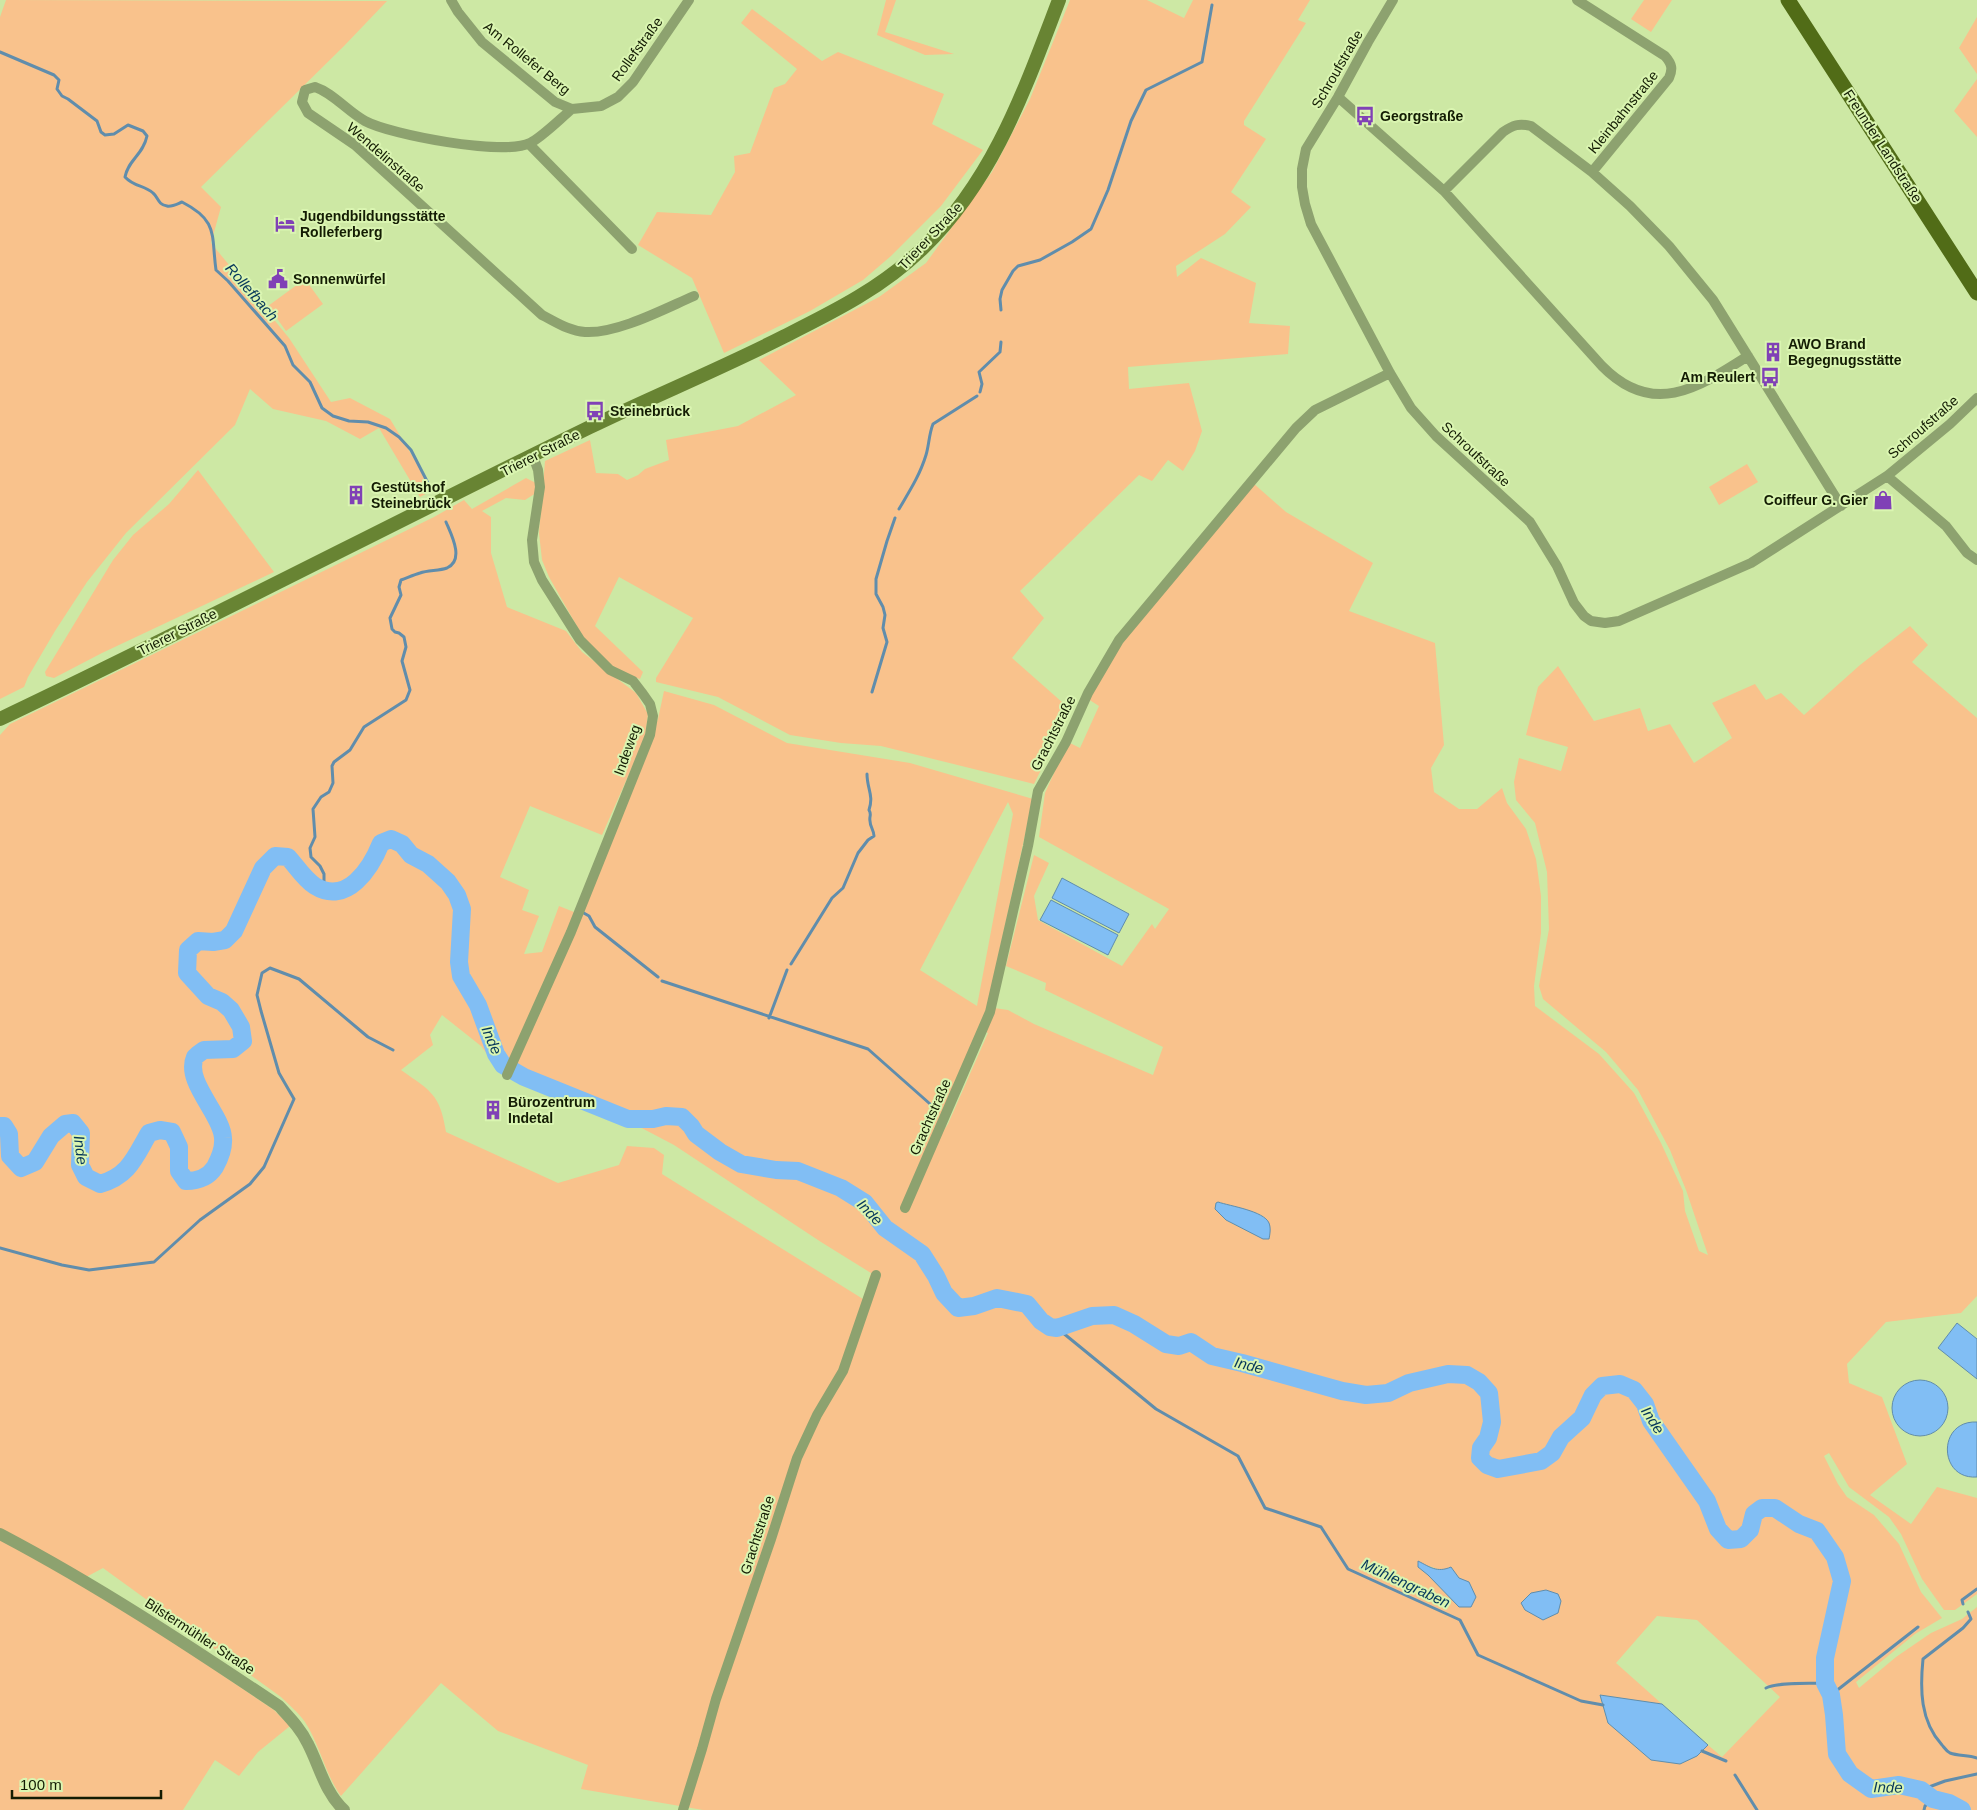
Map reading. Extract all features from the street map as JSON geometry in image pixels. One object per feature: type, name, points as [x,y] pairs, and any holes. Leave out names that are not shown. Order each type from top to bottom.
[{"type":"main road","name":"Trierer Straße","points":[[0,719],[600,422],[728,365],[838,310],[899,270],[949,221],[978,182],[1020,103],[1058,0]]},
{"type":"main road","name":"Freunder Landstraße","points":[[1788,0],[1977,293]]},
{"type":"street","name":"Am Rollefer Berg","points":[[451,0],[482,42],[555,102],[572,109]]},
{"type":"street","name":"Rollefstraße","points":[[572,109],[601,106],[618,97],[633,82],[689,0]]},
{"type":"street","name":"Schroufstraße","points":[[1394,0],[1306,149],[1302,169],[1302,187],[1311,224],[1390,374],[1411,408],[1436,436],[1530,522],[1557,566],[1574,603],[1591,621],[1605,623],[1619,621],[1751,563],[1887,476],[1950,424],[1977,398]]},
{"type":"street","name":"Kleinbahnstraße","points":[[1577,0],[1665,56],[1672,63],[1672,71],[1669,78],[1592,172]]},
{"type":"street","name":"Wendelinstraße","points":[[530,144],[502,147],[462,145],[422,138],[366,122],[346,109],[322,89],[314,86],[305,90],[302,97],[302,102],[308,113],[355,146],[542,315],[568,328],[586,332],[622,327],[694,296]]},
{"type":"street","points":[[1338,97],[1444,191],[1602,366],[1622,384],[1655,395],[1677,393],[1717,376],[1748,356]]},
{"type":"street","points":[[572,109],[530,144],[632,249]]},
{"type":"street","points":[[1444,191],[1503,132],[1510,126],[1521,123],[1530,126],[1592,172],[1630,206],[1669,246],[1713,300],[1841,506]]},
{"type":"street","name":"Grachtstraße","points":[[905,1208],[990,1012],[1028,846],[1038,791],[1066,742],[1099,672],[1119,640],[1296,428],[1315,410],[1390,374]]},
{"type":"street","name":"Indeweg","points":[[507,1075],[571,932],[650,735],[653,716],[650,704],[632,681],[610,670],[580,640],[542,580],[534,562],[532,540],[540,487],[538,470],[532,456]]},
{"type":"street","name":"Schroufstraße","points":[[1887,476],[1946,526],[1967,552],[1977,560]]},
{"type":"street","name":"Grachtstraße","points":[[683,1810],[712,1714],[797,1458],[817,1415],[843,1371],[876,1275]]},
{"type":"street","name":"Bilstermühler Straße","points":[[0,1534],[153,1622],[279,1706],[295,1723],[308,1742],[329,1790],[342,1809]]},
{"type":"shaded area","points":[[6,0],[387,1],[201,187],[221,207],[211,243],[289,338],[331,402],[350,398],[390,419],[433,490],[420,497],[379,428],[360,439],[326,421],[273,409],[250,389],[235,425],[126,533],[87,582],[55,631],[24,687],[0,699],[0,17]]},
{"type":"shaded area","points":[[886,0],[896,0],[885,32],[954,54],[925,55],[877,35]]},
{"type":"shaded area","points":[[1070,0],[1147,0],[1184,18],[1193,0],[1310,0],[1298,20],[1306,23],[1244,121],[1244,125],[1266,139],[1231,192],[1251,207],[1225,234],[1176,266],[1177,277],[1201,258],[1256,283],[1249,323],[1290,326],[1288,354],[1128,367],[1129,389],[1189,383],[1202,431],[1195,451],[1183,471],[1168,460],[1152,481],[1139,475],[1020,591],[1044,618],[1012,658],[1071,710],[1034,784],[881,746],[841,743],[790,735],[718,697],[656,682],[656,678],[693,618],[619,577],[595,626],[643,672],[640,679],[610,668],[583,637],[549,577],[542,560],[539,533],[545,461],[590,440],[596,473],[618,474],[627,480],[645,469],[669,460],[666,440],[738,426],[796,395],[759,360],[879,297],[926,263],[992,172],[1030,99]]},
{"type":"shaded area","points":[[1644,0],[1672,0],[1651,32],[1631,19]]},
{"type":"shaded area","points":[[752,9],[822,61],[838,52],[944,94],[932,124],[983,150],[941,206],[891,256],[863,280],[810,311],[724,353],[692,278],[638,245],[657,212],[711,215],[735,172],[734,156],[750,153],[774,88],[785,84],[797,69],[741,23]]},
{"type":"shaded area","points":[[1977,17],[1977,74],[1959,48]]},
{"type":"shaded area","points":[[1977,79],[1977,137],[1954,111]]},
{"type":"shaded area","points":[[305,279],[323,304],[286,331],[268,306]]},
{"type":"shaded area","points":[[1747,464],[1758,482],[1719,505],[1709,487]]},
{"type":"shaded area","points":[[198,470],[274,572],[102,653],[54,678],[46,676],[45,672],[113,560],[133,535],[169,504]]},
{"type":"shaded area","points":[[526,478],[536,483],[536,493],[525,500],[506,498],[482,511],[491,517],[491,553],[507,607],[566,631],[582,652],[636,693],[648,714],[645,738],[602,835],[530,806],[500,877],[529,890],[522,910],[539,916],[524,954],[542,952],[559,906],[574,912],[596,873],[658,719],[664,691],[714,705],[787,743],[910,763],[1033,799],[987,1007],[1008,1010],[1034,1024],[1153,1075],[1163,1047],[1045,990],[1046,983],[1006,966],[1034,855],[1049,863],[1034,896],[1038,920],[1122,966],[1152,924],[1155,929],[1169,909],[1039,837],[1045,793],[1068,742],[1080,748],[1099,706],[1088,699],[1120,641],[1253,483],[1286,512],[1373,563],[1349,611],[1435,643],[1444,745],[1431,768],[1434,792],[1459,809],[1477,809],[1502,788],[1507,803],[1526,829],[1536,859],[1541,896],[1541,933],[1534,986],[1535,1006],[1599,1054],[1634,1093],[1661,1143],[1683,1191],[1685,1211],[1699,1251],[1708,1255],[1670,1150],[1638,1090],[1606,1052],[1543,999],[1539,986],[1549,929],[1547,872],[1535,823],[1516,800],[1514,782],[1519,758],[1561,771],[1568,747],[1526,735],[1538,687],[1558,666],[1594,721],[1640,708],[1648,731],[1670,724],[1694,763],[1732,738],[1712,703],[1755,684],[1766,700],[1781,693],[1804,715],[1860,665],[1910,626],[1928,645],[1912,662],[1977,718],[1977,1296],[1961,1313],[1886,1322],[1847,1364],[1849,1383],[1882,1397],[1907,1464],[1870,1495],[1911,1524],[1937,1487],[1977,1498],[1977,1594],[1955,1610],[1944,1610],[1922,1579],[1901,1534],[1889,1517],[1849,1487],[1829,1453],[1824,1456],[1847,1497],[1874,1515],[1899,1544],[1921,1592],[1942,1618],[1915,1634],[1856,1682],[1859,1688],[1896,1657],[1931,1633],[1962,1619],[1977,1607],[1977,1810],[703,1810],[581,1789],[588,1765],[498,1731],[441,1683],[341,1796],[335,1787],[315,1740],[303,1719],[294,1709],[281,1697],[103,1568],[77,1582],[148,1625],[274,1710],[290,1726],[258,1752],[239,1776],[215,1760],[183,1810],[0,1810],[0,735],[10,724],[434,517],[464,500],[472,509]],"holes":[[[1008,802],[1013,814],[977,1006],[920,970]],[[442,1015],[481,1046],[502,1074],[619,1123],[634,1124],[674,1145],[871,1273],[863,1299],[662,1174],[664,1155],[654,1148],[627,1146],[619,1165],[558,1183],[446,1132],[444,1119],[437,1101],[427,1089],[401,1070],[433,1045],[430,1035]],[[980,1029],[988,1033],[948,1124],[923,1162]],[[1216,1203],[1256,1213],[1264,1217],[1253,1234],[1226,1220],[1215,1209]],[[1429,1566],[1443,1571],[1451,1568],[1459,1578],[1459,1607],[1418,1567]],[[1657,1616],[1697,1620],[1780,1697],[1722,1757],[1708,1745],[1697,1756],[1680,1764],[1651,1760],[1608,1723],[1600,1695],[1662,1704],[1616,1663]]]},
{"type":"water","points":[[1062,878],[1129,914],[1119,933],[1052,898]]},
{"type":"water","points":[[1051,900],[1118,935],[1108,955],[1040,920]]},
{"type":"water","points":[[1218,1202],[1261,1215],[1269,1223],[1269,1239],[1263,1239],[1226,1220],[1215,1209]]},
{"type":"water","points":[[1957,1323],[1977,1339],[1977,1379],[1938,1348]]},
{"type":"water","points":[[1920,1380],[1931,1382],[1940,1388],[1946,1397],[1948,1408],[1946,1419],[1940,1428],[1931,1434],[1920,1436],[1909,1434],[1900,1428],[1894,1419],[1892,1408],[1894,1397],[1900,1388],[1909,1382]]},
{"type":"water","points":[[1977,1422],[1977,1477],[1964,1475],[1955,1469],[1949,1460],[1947,1450],[1949,1439],[1955,1430],[1964,1424]]},
{"type":"water","points":[[1418,1561],[1438,1569],[1451,1567],[1459,1578],[1469,1582],[1476,1597],[1471,1607],[1459,1607],[1418,1567]]},
{"type":"water","points":[[1546,1590],[1558,1594],[1561,1601],[1558,1613],[1543,1620],[1525,1610],[1521,1603],[1531,1593]]},
{"type":"water","points":[[1600,1695],[1662,1704],[1708,1745],[1697,1756],[1680,1764],[1651,1760],[1608,1723]]},
{"type":"waterway","points":[[1001,310],[1000,299],[1002,290],[1018,266],[1040,260],[1091,229],[1108,190],[1131,121],[1146,90],[1202,62],[1212,5]]},
{"type":"waterway","name":"Rollefbach","points":[[0,52],[54,75],[59,80],[57,89],[62,96],[97,121],[101,132],[105,135],[114,134],[128,125],[143,131],[147,136],[145,143],[129,166],[125,177],[132,183],[150,190],[160,203],[171,206],[182,202],[202,216],[211,230],[216,270],[285,346],[293,365],[310,382],[322,408],[333,416],[349,421],[368,422],[386,428],[399,437],[411,450],[431,489]]},
{"type":"waterway","points":[[980,392],[982,384],[979,372],[1000,352],[1001,342]]},
{"type":"waterway","points":[[899,509],[924,462],[933,424],[977,396]]},
{"type":"waterway","points":[[872,692],[887,642],[883,628],[885,615],[876,594],[876,579],[895,518]]},
{"type":"waterway","points":[[324,890],[324,874],[320,866],[311,857],[310,848],[315,837],[313,809],[321,797],[329,792],[333,783],[332,766],[334,762],[350,750],[364,727],[406,700],[410,690],[402,661],[406,647],[404,637],[392,629],[390,618],[401,595],[399,587],[401,580],[423,572],[447,568],[455,559],[455,546],[446,522]]},
{"type":"waterway","points":[[791,964],[832,898],[843,888],[858,853],[868,840],[874,836],[870,823],[871,796],[867,774]]},
{"type":"waterway","name":"Inde","points":[[0,1126],[4,1126],[9,1134],[10,1156],[21,1168],[35,1162],[51,1136],[65,1124],[73,1123],[81,1133],[80,1165],[86,1177],[100,1184],[125,1171],[135,1158],[149,1133],[160,1130],[172,1132],[179,1147],[179,1171],[186,1181],[206,1176],[215,1167],[222,1150],[223,1138],[217,1119],[195,1077],[193,1067],[195,1057],[204,1050],[233,1049],[243,1041],[241,1027],[231,1010],[222,1002],[208,996],[187,973],[188,950],[198,941],[213,942],[225,940],[234,931],[263,868],[275,856],[288,857],[315,886],[327,891],[337,891],[347,888],[356,881],[371,863],[381,843],[391,839],[402,844],[411,855],[428,864],[448,882],[457,895],[462,909],[459,962],[461,976],[478,1005],[496,1054],[503,1065],[524,1077],[628,1119],[653,1119],[666,1116],[682,1117],[696,1134],[720,1152],[741,1164],[776,1170],[798,1171],[841,1188],[865,1203],[885,1228],[922,1254],[944,1293],[958,1308],[974,1306],[997,1298],[1027,1304],[1041,1321],[1050,1327],[1057,1328],[1092,1316],[1114,1315],[1134,1324],[1166,1344],[1179,1346],[1191,1342],[1212,1356],[1342,1391],[1366,1395],[1388,1393],[1409,1383],[1448,1374],[1467,1375],[1479,1382],[1489,1393],[1492,1422],[1488,1438],[1481,1448],[1480,1458],[1487,1465],[1498,1469],[1541,1461],[1552,1453],[1561,1437],[1582,1418],[1593,1395],[1602,1386],[1620,1384],[1634,1390],[1645,1404],[1651,1421],[1707,1501],[1718,1529],[1728,1540],[1741,1539],[1750,1530],[1754,1514],[1762,1508],[1775,1508],[1799,1524],[1817,1531],[1835,1557],[1842,1581],[1825,1658],[1825,1683],[1831,1695],[1837,1754],[1850,1774],[1871,1789],[1899,1785],[1921,1790],[1933,1799],[1949,1803],[1962,1810]]},
{"type":"waterway","points":[[582,912],[589,916],[595,927],[658,977]]},
{"type":"waterway","points":[[0,1248],[62,1265],[89,1270],[154,1262],[200,1220],[250,1184],[264,1167],[294,1099],[279,1073],[257,995],[262,973],[270,968],[299,979],[368,1037],[393,1050]]},
{"type":"waterway","points":[[769,1018],[787,970]]},
{"type":"waterway","points":[[662,981],[868,1049],[938,1111]]},
{"type":"waterway","name":"Mühlengraben","points":[[1057,1328],[1156,1409],[1238,1456],[1265,1508],[1321,1527],[1348,1569],[1460,1620],[1478,1655],[1581,1701],[1603,1705]]},
{"type":"waterway","points":[[1963,1604],[1962,1600],[1977,1589]]},
{"type":"waterway","points":[[1968,1612],[1971,1619],[1963,1628],[1923,1659],[1922,1693],[1929,1726],[1945,1749],[1953,1754],[1977,1758]]},
{"type":"waterway","points":[[1831,1695],[1918,1627]]},
{"type":"waterway","name":"Mühlengraben","points":[[1766,1688],[1786,1684],[1825,1683]]},
{"type":"waterway","points":[[1702,1751],[1726,1761]]},
{"type":"waterway","points":[[1921,1790],[1945,1781],[1977,1774]]},
{"type":"waterway","points":[[1735,1775],[1757,1810]]},
{"type":"waterway","points":[[1924,1810],[1925,1806],[1933,1799]]},
{"type":"place","name":"Georgstraße","points":[[1365,116]]},
{"type":"place","name":"Jugendbildungsstätte Rolleferberg","points":[[285,224]]},
{"type":"place","name":"Sonnenwürfel","points":[[278,279]]},
{"type":"place","name":"AWO Brand Begegnugsstätte","points":[[1773,352]]},
{"type":"place","name":"Am Reulert","points":[[1770,377]]},
{"type":"place","name":"Steinebrück","points":[[595,411]]},
{"type":"place","name":"Gestütshof Steinebrück","points":[[356,495]]},
{"type":"place","name":"Coiffeur G. Gier","points":[[1883,500]]},
{"type":"place","name":"Bürozentrum Indetal","points":[[493,1110]]}]
